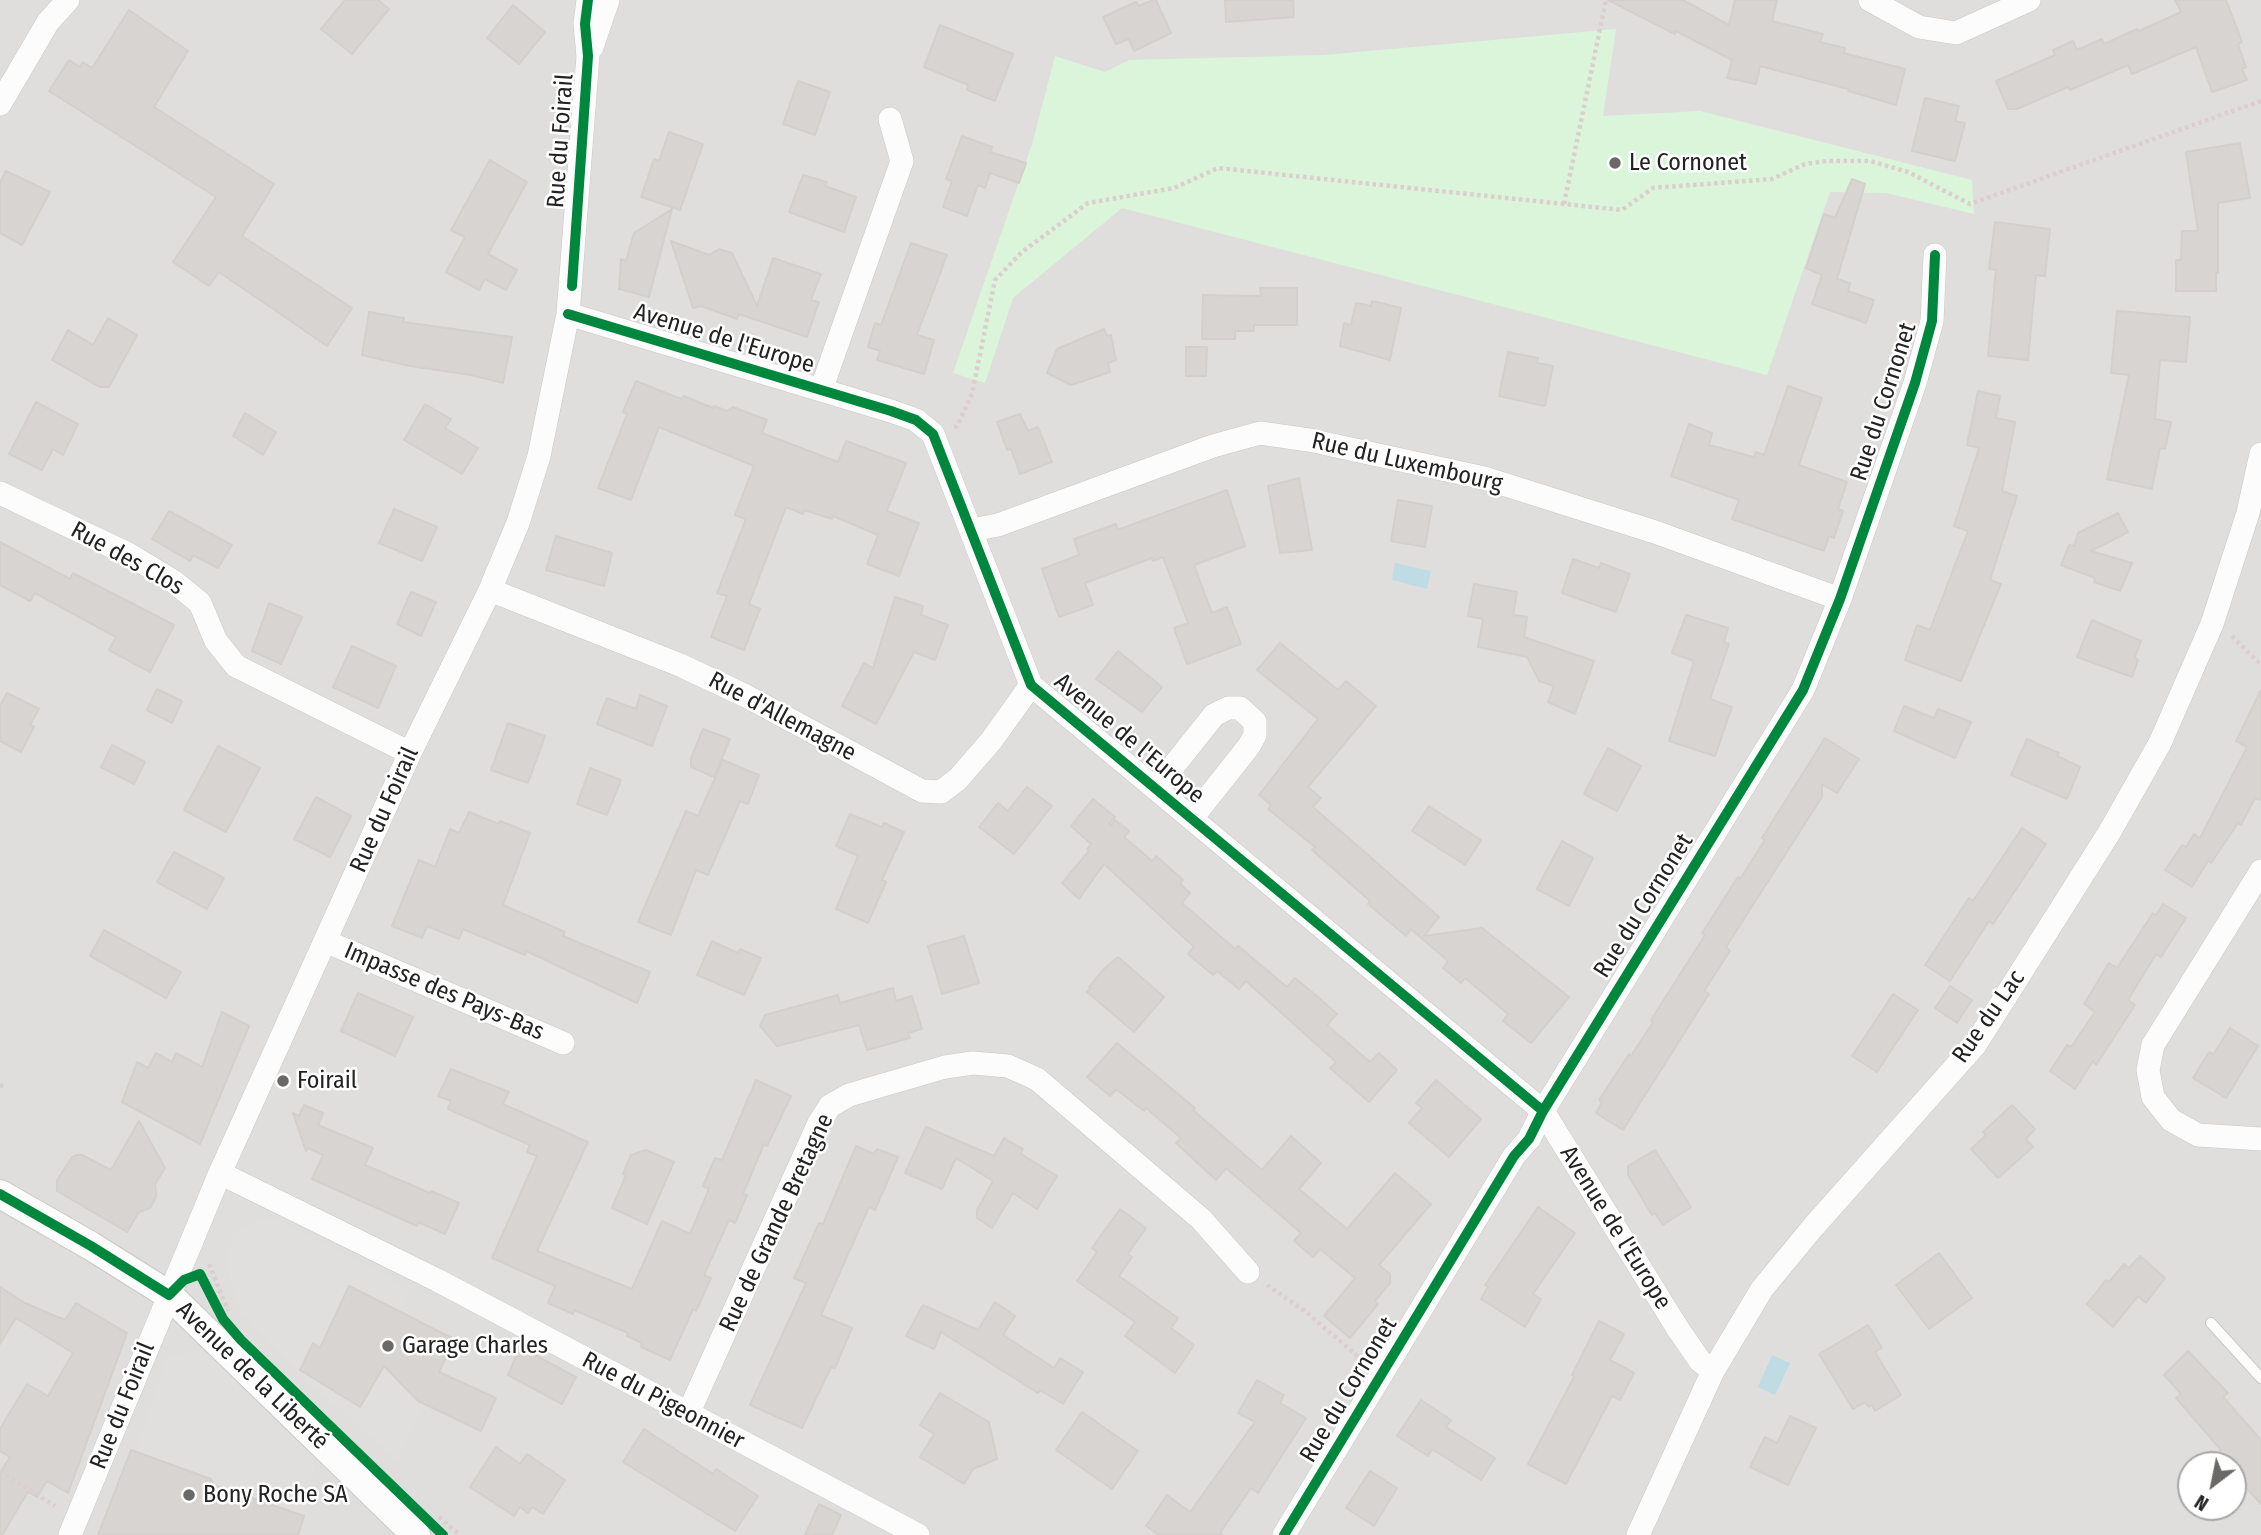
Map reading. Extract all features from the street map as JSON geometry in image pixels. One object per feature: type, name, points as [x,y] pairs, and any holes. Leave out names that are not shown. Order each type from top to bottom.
[{"type":"street","points":[[0,104],[48,22],[68,0]]},
{"type":"street","name":"Rue du Foirail","points":[[74,1527],[220,1173],[410,753],[491,590],[518,523],[540,456],[568,314],[589,56],[585,24],[587,0]]},
{"type":"street","name":"Rue du Foirail","points":[[589,56],[608,0]]},
{"type":"street","points":[[1870,0],[1919,27],[1956,33],[2029,0]]},
{"type":"street","points":[[821,390],[902,161],[890,120]]},
{"type":"street","name":"Rue du Cornonet","points":[[1284,1535],[1382,1378],[1514,1156],[1529,1139],[1543,1111],[1803,690],[1840,599],[1919,370],[1932,321],[1935,255]]},
{"type":"street","name":"Avenue de l'Europe","points":[[568,314],[916,420],[933,434],[1031,685],[1543,1111],[1678,1329],[1700,1360],[1713,1371]]},
{"type":"street","name":"Rue du Luxembourg","points":[[972,530],[998,525],[1213,446],[1261,433],[1309,440],[1484,478],[1655,533],[1840,599]]},
{"type":"street","name":"Rue du Lac","points":[[1638,1535],[1713,1371],[1762,1289],[1814,1226],[1975,1045],[2109,833],[2153,754],[2212,624],[2248,513],[2261,454]]},
{"type":"street","name":"Rue des Clos","points":[[0,493],[130,555],[173,580],[200,603],[216,641],[236,666],[410,753]]},
{"type":"street","name":"Rue d'Allemagne","points":[[491,590],[680,664],[746,696],[922,791],[941,792],[958,779],[991,741],[1031,685]]},
{"type":"street","name":"Avenue de l'Europe","points":[[1156,788],[1214,715],[1228,708],[1240,708],[1255,722],[1255,735],[1192,818]]},
{"type":"street","points":[[2261,871],[2153,1045],[2148,1070],[2153,1097],[2171,1120],[2198,1135],[2261,1139]]},
{"type":"street","name":"Impasse des Pays-Bas","points":[[325,941],[563,1043]]},
{"type":"street","name":"Rue de Grande Bretagne","points":[[688,1415],[819,1123],[831,1106],[849,1095],[945,1067],[973,1063],[1008,1066],[1037,1079],[1201,1219],[1248,1272]]},
{"type":"street","name":"Rue du Pigeonnier","points":[[220,1173],[437,1280],[918,1535]]},
{"type":"street","name":"Avenue de la Liberté","points":[[0,1194],[91,1245],[169,1295],[421,1527]]},
{"type":"lane","points":[[2211,1323],[2261,1378]]},
{"type":"path","points":[[1564,204],[1605,0]]},
{"type":"path","points":[[933,434],[957,426],[972,394],[995,280],[1022,252],[1088,203],[1174,188],[1218,168],[1622,210],[1653,188],[1772,179],[1805,164],[1870,161],[1908,172],[1970,204],[2261,101]]},
{"type":"path","points":[[2212,624],[2229,634],[2261,665]]},
{"type":"path","points":[[1248,1272],[1306,1312],[1367,1366]]},
{"type":"path","points":[[169,1295],[184,1280],[200,1274],[229,1326]]},
{"type":"path","points":[[0,1471],[74,1527]]},
{"type":"path","points":[[421,1527],[443,1535]]},
{"type":"shaded area","points":[[0,0],[2261,0],[2261,1535],[0,1535]]},
{"type":"shaded area","points":[[258,1219],[281,1220],[409,1289],[399,1310],[349,1286],[336,1315],[347,1321],[323,1349],[313,1344],[300,1370],[360,1407],[384,1366],[424,1404],[397,1461],[296,1371],[241,1312],[230,1281],[227,1258],[233,1233]]},
{"type":"shaded area","points":[[189,1351],[213,1357],[316,1457],[304,1516],[214,1485],[211,1479],[136,1452],[166,1360]]},
{"type":"green space","points":[[1616,29],[1603,116],[1700,111],[1972,180],[1974,214],[1886,193],[1830,192],[1767,375],[1122,208],[1013,298],[985,383],[953,373],[1033,141],[1055,56],[1105,72],[1129,60],[1324,55]]},
{"type":"water","points":[[1395,563],[1431,571],[1427,589],[1392,580]]},
{"type":"water","points":[[1772,1355],[1790,1363],[1775,1395],[1758,1387]]},
{"type":"building","points":[[345,0],[378,0],[389,9],[352,54],[321,29]]},
{"type":"building","points":[[1156,0],[1171,33],[1134,51],[1129,39],[1116,44],[1103,17],[1136,2],[1139,6]]},
{"type":"building","points":[[1225,0],[1293,0],[1294,17],[1226,22]]},
{"type":"building","points":[[1608,0],[1683,0],[1729,25],[1735,0],[1777,0],[1772,21],[1823,34],[1820,42],[1845,48],[1844,53],[1905,69],[1896,105],[1848,89],[1760,66],[1756,84],[1727,78],[1732,60]]},
{"type":"building","points":[[2175,0],[2226,0],[2242,42],[2238,44],[2246,67],[2242,69],[2247,80],[2212,92],[2196,47],[2132,74],[2128,65],[2070,90],[2068,87],[2017,109],[2008,109],[1996,81],[2055,55],[2053,50],[2073,41],[2077,50],[2102,39],[2104,44],[2181,12]]},
{"type":"building","points":[[513,5],[545,32],[519,64],[487,38]]},
{"type":"building","points":[[129,10],[188,51],[154,107],[274,184],[242,236],[352,308],[327,346],[219,272],[209,286],[173,262],[216,197],[49,91],[69,60],[80,67],[83,62],[92,68]]},
{"type":"building","points":[[940,25],[1013,54],[995,101],[967,90],[968,85],[924,67]]},
{"type":"building","points":[[798,81],[830,92],[815,135],[783,124]]},
{"type":"building","points":[[1925,98],[1959,106],[1955,121],[1965,123],[1955,161],[1912,151]]},
{"type":"building","points":[[669,132],[703,144],[680,210],[641,197],[654,159],[659,161]]},
{"type":"building","points":[[962,136],[992,147],[990,152],[1026,163],[1019,183],[990,173],[985,188],[978,185],[967,216],[943,207],[952,181],[946,179]]},
{"type":"building","points":[[2240,143],[2250,198],[2218,203],[2216,291],[2176,291],[2176,260],[2181,260],[2182,231],[2198,231],[2186,152]]},
{"type":"building","points":[[490,160],[527,182],[488,254],[517,270],[506,290],[485,279],[479,290],[446,272],[465,237],[451,230]]},
{"type":"building","points":[[6,171],[50,192],[22,245],[0,233],[0,182]]},
{"type":"building","points":[[803,175],[827,182],[825,186],[856,197],[844,232],[789,212]]},
{"type":"building","points":[[1852,179],[1865,184],[1837,279],[1850,283],[1848,291],[1874,300],[1866,323],[1812,304],[1822,275],[1806,268],[1824,214],[1835,218]]},
{"type":"building","points":[[672,209],[649,297],[619,289],[621,259],[626,261],[634,233]]},
{"type":"building","points":[[1995,222],[2050,229],[2045,276],[2036,275],[2028,360],[1988,356],[1996,270],[1989,269]]},
{"type":"building","points":[[671,241],[709,255],[719,249],[732,253],[757,306],[773,258],[821,274],[811,300],[819,302],[807,337],[739,314],[737,319],[701,306],[693,308]]},
{"type":"building","points":[[911,243],[947,255],[917,335],[934,340],[924,374],[877,360],[880,351],[868,347],[875,323],[881,325]]},
{"type":"building","points":[[1260,288],[1297,288],[1297,325],[1254,325],[1254,331],[1235,331],[1235,339],[1202,339],[1203,295],[1261,296]]},
{"type":"building","points":[[1372,301],[1401,308],[1390,360],[1340,346],[1344,323],[1351,325],[1356,303],[1371,306]]},
{"type":"building","points":[[2117,311],[2190,317],[2186,362],[2160,360],[2155,419],[2171,422],[2165,449],[2160,448],[2152,489],[2107,479],[2129,375],[2111,373]]},
{"type":"building","points":[[369,312],[404,318],[403,322],[512,337],[503,383],[362,355]]},
{"type":"building","points":[[108,318],[137,335],[109,387],[100,387],[52,360],[68,330],[93,345]]},
{"type":"building","points":[[1104,329],[1107,336],[1111,335],[1116,360],[1108,363],[1110,372],[1071,385],[1047,373],[1057,349]]},
{"type":"building","points":[[1186,347],[1207,347],[1206,376],[1186,376]]},
{"type":"building","points":[[1508,352],[1538,358],[1537,363],[1553,366],[1545,406],[1499,396]]},
{"type":"building","points":[[636,381],[681,399],[684,396],[727,411],[733,407],[767,420],[762,433],[838,462],[846,441],[906,463],[887,511],[919,523],[899,576],[867,564],[878,535],[833,516],[832,519],[804,510],[803,514],[786,507],[749,604],[760,609],[744,650],[711,637],[727,596],[717,593],[746,519],[735,515],[754,466],[659,427],[631,500],[598,488],[627,414],[623,412]]},
{"type":"building","points":[[1788,386],[1822,398],[1799,465],[1847,482],[1838,509],[1843,511],[1834,538],[1829,536],[1824,551],[1732,519],[1739,500],[1671,476],[1689,424],[1712,433],[1709,445],[1754,457],[1756,452],[1764,455]]},
{"type":"building","points":[[1978,391],[2000,396],[1996,418],[2015,422],[2002,491],[2017,496],[1990,580],[2001,584],[1961,681],[1905,660],[1917,625],[1930,630],[1968,531],[1954,526],[1979,448],[1967,445]]},
{"type":"building","points":[[36,402],[78,424],[63,455],[53,449],[42,470],[9,454]]},
{"type":"building","points":[[425,404],[451,419],[445,428],[478,448],[462,474],[404,440]]},
{"type":"building","points":[[245,413],[276,432],[263,455],[233,436]]},
{"type":"building","points":[[1020,414],[1028,431],[1038,427],[1052,462],[1020,474],[1011,449],[1007,450],[997,422]]},
{"type":"building","points":[[1299,478],[1312,550],[1280,553],[1268,486]]},
{"type":"building","points":[[1227,490],[1245,546],[1194,565],[1212,613],[1227,607],[1241,644],[1187,664],[1174,628],[1188,623],[1163,557],[1153,561],[1152,558],[1085,583],[1093,605],[1059,617],[1042,569],[1079,555],[1074,539],[1116,524],[1117,530]]},
{"type":"building","points":[[1398,500],[1432,506],[1425,547],[1391,541]]},
{"type":"building","points":[[394,509],[437,527],[422,561],[379,543]]},
{"type":"building","points":[[169,511],[232,545],[218,568],[193,555],[190,561],[152,539]]},
{"type":"building","points":[[2118,513],[2128,532],[2091,551],[2132,563],[2120,591],[2094,582],[2095,578],[2061,565],[2069,545],[2074,546],[2078,533]]},
{"type":"building","points":[[556,536],[612,553],[604,586],[546,570]]},
{"type":"building","points":[[0,542],[70,579],[73,573],[174,625],[150,672],[109,650],[116,637],[35,593],[30,601],[0,585]]},
{"type":"building","points":[[1573,559],[1599,568],[1601,563],[1630,574],[1616,612],[1562,593]]},
{"type":"building","points":[[1474,584],[1517,592],[1513,615],[1527,617],[1524,637],[1594,661],[1575,714],[1548,702],[1554,686],[1539,681],[1527,657],[1478,647],[1483,619],[1468,616]]},
{"type":"building","points":[[411,592],[436,602],[421,636],[397,624]]},
{"type":"building","points":[[895,597],[923,606],[921,615],[948,625],[935,660],[914,652],[876,724],[842,706],[864,663],[873,668]]},
{"type":"building","points":[[269,603],[302,617],[281,664],[252,651]]},
{"type":"building","points":[[1686,615],[1728,628],[1724,642],[1729,644],[1710,699],[1732,707],[1715,756],[1669,741],[1694,661],[1672,653]]},
{"type":"building","points":[[2092,620],[2141,641],[2132,677],[2077,657]]},
{"type":"building","points":[[1280,643],[1338,690],[1346,681],[1376,706],[1308,787],[1321,798],[1313,807],[1439,917],[1424,936],[1482,928],[1569,997],[1531,1043],[1503,1021],[1508,1014],[1465,978],[1461,983],[1443,968],[1448,961],[1411,929],[1406,936],[1368,904],[1370,901],[1312,850],[1315,847],[1268,809],[1271,805],[1259,795],[1318,719],[1257,670]]},
{"type":"building","points":[[352,646],[396,666],[378,708],[333,687]]},
{"type":"building","points":[[1118,651],[1162,687],[1142,712],[1096,679]]},
{"type":"building","points":[[157,689],[182,701],[172,723],[147,710]]},
{"type":"building","points":[[2261,690],[2261,800],[2255,798],[2241,825],[2238,823],[2211,863],[2208,861],[2192,887],[2165,870],[2182,845],[2186,847],[2194,834],[2200,838],[2247,747],[2236,741]]},
{"type":"building","points":[[7,693],[39,709],[30,725],[34,727],[21,752],[0,741],[0,706]]},
{"type":"building","points":[[640,695],[667,706],[652,746],[597,724],[607,698],[636,709]]},
{"type":"building","points":[[1904,706],[1934,718],[1938,709],[1971,722],[1955,758],[1894,731]]},
{"type":"building","points":[[508,723],[545,736],[528,783],[491,770]]},
{"type":"building","points":[[703,729],[730,739],[714,777],[691,767],[691,758]]},
{"type":"building","points":[[1825,738],[1859,759],[1837,793],[1822,784],[1822,797],[1726,947],[1730,951],[1704,991],[1709,994],[1623,1130],[1596,1113],[1602,1102],[1599,1100],[1653,1022],[1651,1020],[1705,935],[1702,933],[1765,840],[1762,838]]},
{"type":"building","points":[[2027,739],[2059,753],[2057,756],[2080,767],[2067,799],[2011,775]]},
{"type":"building","points":[[112,745],[145,762],[134,784],[101,767]]},
{"type":"building","points":[[218,746],[260,768],[226,832],[184,810]]},
{"type":"building","points":[[1608,748],[1641,766],[1617,811],[1584,794]]},
{"type":"building","points":[[723,760],[759,775],[748,804],[740,801],[708,875],[696,870],[671,935],[638,922],[686,811],[698,816]]},
{"type":"building","points":[[590,768],[621,780],[607,815],[577,804]]},
{"type":"building","points":[[1027,787],[1052,806],[1014,854],[979,827],[998,803],[1008,811]]},
{"type":"building","points":[[316,797],[351,816],[330,857],[294,839]]},
{"type":"building","points":[[1093,799],[1115,817],[1109,824],[1111,826],[1115,820],[1129,831],[1124,837],[1152,861],[1156,856],[1183,880],[1180,884],[1190,893],[1182,903],[1235,949],[1238,946],[1287,987],[1295,978],[1318,997],[1337,1014],[1327,1025],[1370,1062],[1379,1053],[1397,1070],[1369,1102],[1330,1068],[1336,1062],[1246,981],[1239,989],[1217,971],[1213,975],[1188,954],[1194,947],[1104,864],[1079,899],[1062,883],[1089,851],[1087,849],[1091,844],[1071,826]]},
{"type":"building","points":[[1429,806],[1481,840],[1465,865],[1412,831]]},
{"type":"building","points":[[469,812],[530,833],[503,905],[565,932],[563,936],[650,972],[637,1003],[526,951],[525,955],[463,929],[459,939],[427,926],[422,938],[392,926],[419,860],[435,867],[450,829],[459,833]]},
{"type":"building","points":[[850,814],[882,827],[884,823],[904,832],[882,880],[886,882],[868,923],[836,909],[858,856],[836,846]]},
{"type":"building","points":[[2022,828],[2046,844],[1993,924],[1989,921],[1950,981],[1925,965],[1969,898],[1973,901]]},
{"type":"building","points":[[1562,841],[1593,858],[1569,906],[1537,889]]},
{"type":"building","points":[[174,852],[224,878],[207,909],[157,882]]},
{"type":"building","points":[[2163,904],[2186,918],[2161,957],[2156,954],[2128,1000],[2135,1005],[2096,1065],[2093,1061],[2075,1089],[2050,1071],[2067,1045],[2071,1047],[2095,1012],[2084,1004],[2109,963],[2117,968],[2153,913],[2156,915]]},
{"type":"building","points":[[104,930],[181,972],[166,998],[90,956]]},
{"type":"building","points":[[964,936],[979,983],[942,994],[928,946]]},
{"type":"building","points":[[712,941],[738,953],[740,949],[761,958],[744,995],[697,975]]},
{"type":"building","points":[[1118,957],[1164,997],[1134,1032],[1087,992],[1104,969]]},
{"type":"building","points":[[1950,986],[1972,1000],[1957,1023],[1935,1008]]},
{"type":"building","points":[[893,988],[896,1001],[912,996],[922,1029],[908,1033],[910,1038],[867,1050],[859,1025],[777,1046],[760,1026],[765,1015],[838,995],[840,1003]]},
{"type":"building","points":[[358,993],[413,1017],[395,1056],[341,1031]]},
{"type":"building","points":[[1893,994],[1918,1010],[1877,1072],[1852,1056]]},
{"type":"building","points":[[222,1012],[249,1026],[200,1144],[122,1102],[137,1062],[148,1068],[156,1053],[172,1062],[176,1053],[202,1067]]},
{"type":"building","points":[[2230,1028],[2258,1046],[2226,1098],[2193,1078],[2209,1052],[2213,1055]]},
{"type":"building","points":[[1117,1043],[1195,1108],[1193,1110],[1262,1170],[1291,1136],[1321,1163],[1299,1189],[1347,1229],[1395,1173],[1431,1204],[1379,1265],[1390,1274],[1390,1283],[1375,1301],[1378,1304],[1350,1338],[1324,1316],[1355,1278],[1320,1249],[1313,1257],[1294,1241],[1301,1233],[1226,1168],[1216,1180],[1176,1143],[1181,1138],[1146,1108],[1144,1111],[1116,1089],[1110,1096],[1087,1077]]},
{"type":"building","points":[[451,1069],[509,1092],[503,1104],[588,1142],[537,1251],[632,1289],[662,1221],[690,1234],[709,1189],[703,1186],[715,1158],[722,1160],[756,1080],[791,1096],[767,1146],[764,1144],[743,1194],[747,1195],[735,1223],[729,1220],[704,1275],[711,1278],[696,1311],[693,1309],[670,1360],[641,1347],[642,1343],[627,1336],[628,1333],[574,1310],[573,1314],[548,1303],[555,1286],[492,1258],[537,1156],[527,1152],[530,1145],[448,1109],[451,1101],[438,1096]]},
{"type":"building","points":[[1436,1080],[1481,1119],[1449,1157],[1409,1123],[1422,1108],[1416,1103]]},
{"type":"building","points":[[304,1105],[323,1113],[318,1125],[373,1148],[365,1165],[459,1203],[445,1234],[418,1222],[417,1226],[312,1179],[323,1155],[308,1148],[306,1151],[293,1113],[299,1116]]},
{"type":"building","points":[[2012,1105],[2035,1129],[2026,1139],[2033,1147],[1998,1178],[1971,1149],[1986,1135],[1983,1132]]},
{"type":"building","points":[[139,1121],[165,1168],[155,1184],[156,1197],[150,1208],[139,1212],[127,1232],[57,1191],[57,1180],[72,1157],[77,1155],[111,1170]]},
{"type":"building","points":[[926,1127],[994,1156],[1004,1138],[1023,1149],[1021,1154],[1057,1176],[1037,1209],[1013,1193],[992,1228],[977,1218],[977,1210],[993,1181],[956,1158],[942,1189],[905,1173]]},
{"type":"building","points":[[856,1146],[874,1154],[877,1149],[898,1157],[875,1210],[869,1207],[821,1315],[852,1328],[835,1368],[831,1367],[802,1428],[750,1405],[806,1283],[794,1278],[819,1223],[823,1224]]},
{"type":"building","points":[[646,1150],[674,1162],[647,1224],[612,1208],[631,1155]]},
{"type":"building","points":[[1655,1150],[1691,1207],[1663,1225],[1655,1213],[1652,1215],[1628,1175],[1628,1166]]},
{"type":"building","points":[[1538,1207],[1575,1233],[1533,1294],[1541,1299],[1525,1327],[1481,1299],[1488,1287],[1485,1285]]},
{"type":"building","points":[[1120,1209],[1146,1228],[1128,1254],[1132,1257],[1119,1276],[1178,1318],[1171,1328],[1194,1345],[1175,1373],[1125,1336],[1135,1322],[1077,1281],[1097,1252],[1092,1248]]},
{"type":"building","points":[[1939,1253],[1972,1298],[1929,1329],[1896,1285]]},
{"type":"building","points":[[2140,1256],[2165,1278],[2146,1303],[2138,1296],[2113,1327],[2087,1304],[2106,1280],[2109,1282],[2124,1264],[2129,1268]]},
{"type":"building","name":"Garage Charles","points":[[349,1286],[454,1339],[439,1372],[496,1398],[481,1431],[418,1401],[384,1366],[360,1407],[300,1370],[313,1343],[320,1348]]},
{"type":"building","points":[[0,1287],[25,1303],[65,1320],[76,1303],[127,1333],[68,1493],[47,1481],[37,1497],[28,1492],[2,1535],[0,1473],[10,1457],[0,1451],[0,1429],[27,1384],[48,1396],[73,1353],[16,1318],[0,1344]]},
{"type":"building","points":[[995,1302],[1015,1316],[1003,1335],[1054,1368],[1060,1358],[1083,1372],[1063,1404],[1040,1390],[1038,1393],[941,1332],[934,1349],[906,1336],[923,1305],[978,1330]]},
{"type":"building","points":[[1599,1321],[1624,1334],[1610,1360],[1634,1373],[1620,1400],[1612,1396],[1566,1484],[1528,1464],[1574,1377],[1572,1375]]},
{"type":"building","points":[[1868,1325],[1882,1348],[1875,1352],[1901,1395],[1875,1411],[1872,1405],[1869,1407],[1865,1402],[1853,1409],[1819,1354]]},
{"type":"building","points":[[520,1347],[576,1377],[562,1404],[508,1375]]},
{"type":"building","points":[[2188,1351],[2228,1393],[2223,1397],[2261,1440],[2261,1504],[2247,1488],[2247,1451],[2220,1451],[2176,1398],[2181,1394],[2164,1375]]},
{"type":"building","points":[[1257,1380],[1284,1395],[1280,1403],[1306,1418],[1258,1493],[1251,1488],[1220,1533],[1223,1535],[1159,1535],[1146,1526],[1167,1495],[1190,1512],[1255,1422],[1238,1413]]},
{"type":"building","points":[[940,1393],[989,1422],[997,1459],[973,1469],[964,1484],[920,1457],[934,1434],[920,1425]]},
{"type":"building","points":[[1421,1400],[1451,1420],[1446,1427],[1495,1458],[1481,1480],[1432,1449],[1428,1456],[1397,1436]]},
{"type":"building","points":[[1082,1412],[1138,1451],[1112,1489],[1056,1450]]},
{"type":"building","points":[[1790,1416],[1816,1428],[1788,1485],[1750,1467],[1765,1437],[1777,1443]]},
{"type":"building","points":[[644,1429],[713,1474],[716,1469],[758,1496],[735,1531],[623,1462]]},
{"type":"building","points":[[496,1447],[520,1464],[527,1454],[565,1480],[543,1514],[532,1507],[528,1513],[520,1507],[514,1516],[470,1487]]},
{"type":"building","name":"Bony Roche SA","points":[[131,1450],[211,1479],[214,1485],[304,1516],[298,1535],[98,1535]]},
{"type":"building","points":[[1370,1471],[1397,1488],[1374,1526],[1346,1508]]},
{"type":"building","points":[[819,1504],[841,1515],[832,1535],[805,1535]]},
{"type":"cycle path","points":[[572,286],[588,56],[585,24],[588,0]]},
{"type":"cycle path","points":[[1284,1535],[1514,1156],[1529,1139],[1543,1111],[1803,690],[1840,599],[1915,383],[1932,321],[1935,255]]},
{"type":"cycle path","points":[[568,314],[916,420],[933,434],[1031,685],[1543,1111]]},
{"type":"cycle path","points":[[0,1194],[169,1295],[184,1280],[200,1274],[223,1319],[241,1340],[443,1535]]},
{"type":"place","name":"Le Cornonet","points":[[1615,163]]},
{"type":"place","name":"Foirail","points":[[283,1081]]},
{"type":"place","name":"Garage Charles","points":[[388,1346]]},
{"type":"place","name":"Bony Roche SA","points":[[189,1495]]}]
